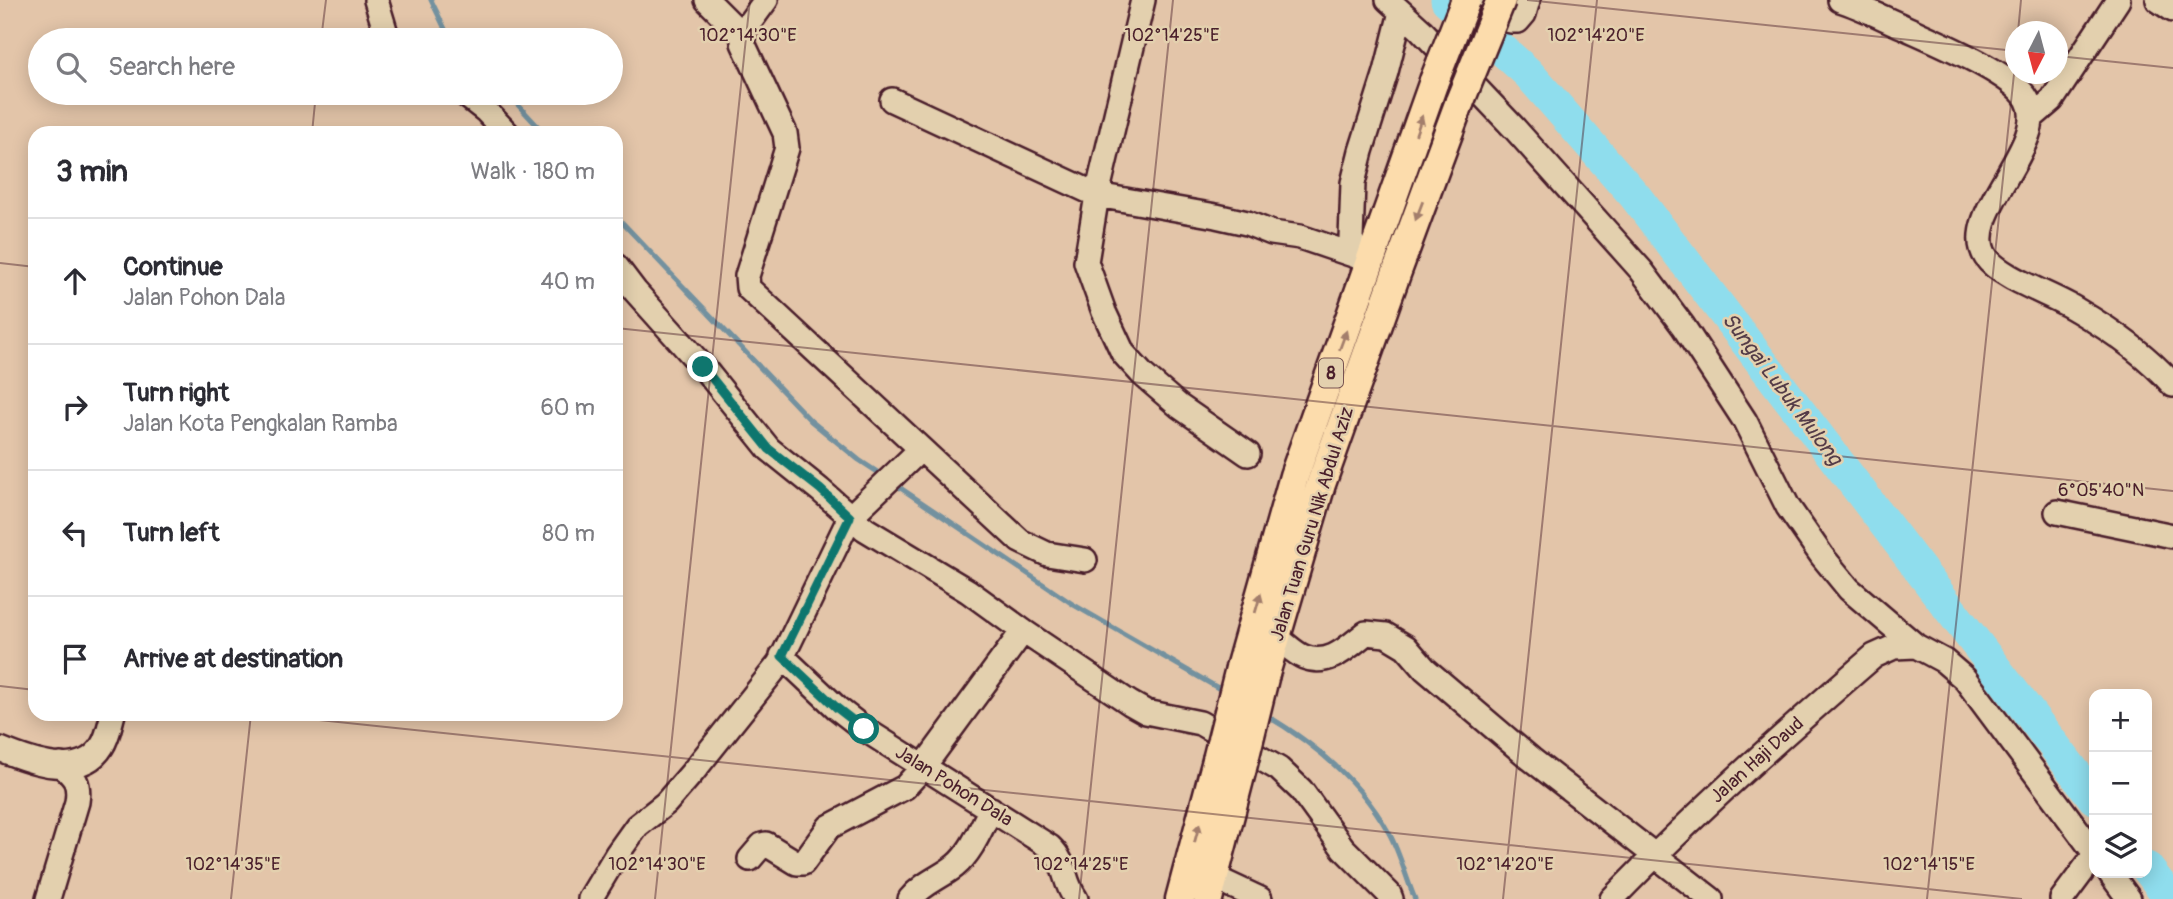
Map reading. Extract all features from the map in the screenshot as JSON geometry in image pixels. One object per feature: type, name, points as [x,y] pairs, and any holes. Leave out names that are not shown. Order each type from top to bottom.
[{"type":"main road","name":"Jalan Tuan Guru Nik Abdul Aziz","points":[[1211,888],[1229,764],[1294,476],[1365,259],[1466,0]]},
{"type":"main road","name":"Jalan Tuan Guru Nik Abdul Aziz","points":[[1252,671],[1276,637],[1321,484],[1460,101],[1501,0]]},
{"type":"main road","name":"Jalan Tuan Guru Nik Abdul Aziz","points":[[1180,899],[1229,764]]},
{"type":"street","points":[[376,0],[384,28]]},
{"type":"street","points":[[707,0],[743,36]]},
{"type":"street","points":[[766,0],[748,24],[743,36],[745,49],[785,133],[787,143],[747,276],[748,288],[1020,541],[1047,554],[1085,560]]},
{"type":"street","points":[[1143,0],[1097,195],[1086,262],[1104,312],[1123,353],[1143,375],[1179,406],[1248,454]]},
{"type":"street","points":[[1483,0],[1510,21],[1518,21],[1524,14],[1528,0]]},
{"type":"street","points":[[1840,0],[1971,57],[2014,85],[2028,100],[2031,118],[2029,134],[1985,217],[1980,237],[1984,255],[1997,268],[2077,309],[2140,353],[2173,385]]},
{"type":"street","points":[[2031,118],[2052,100],[2118,0]]},
{"type":"street","points":[[2158,0],[2173,10]]},
{"type":"street","points":[[1365,259],[1351,239],[1353,183],[1386,72],[1394,6]]},
{"type":"street","points":[[1394,6],[1514,129],[1641,270],[1683,326],[1745,421],[1788,507],[1822,556],[1849,589],[1916,646],[1944,661],[1965,678],[2089,847]]},
{"type":"street","points":[[892,100],[1097,195],[1247,223],[1272,233],[1300,237],[1365,259]]},
{"type":"street","points":[[478,105],[500,126]]},
{"type":"street","points":[[623,275],[703,367],[769,449],[820,489],[850,517],[968,592],[1146,712],[1200,723],[1279,769],[1301,790],[1343,848],[1391,899]]},
{"type":"street","points":[[590,899],[637,825],[666,803],[692,774],[779,664],[850,517],[921,449]]},
{"type":"street","points":[[2057,512],[2173,536]]},
{"type":"street","points":[[750,859],[766,844],[797,863],[803,863],[829,827],[905,787],[924,766],[1023,631]]},
{"type":"street","points":[[1276,637],[1304,657],[1322,660],[1335,656],[1366,633],[1386,635],[1406,647],[1425,669],[1531,760],[1711,899]]},
{"type":"street","name":"Jalan Haji Daud","points":[[1612,899],[1753,762],[1874,656],[1894,647],[1916,646]]},
{"type":"street","name":"Jalan Pohon Dala","points":[[782,656],[837,708],[864,729],[1050,847],[1060,857],[1067,884],[1076,899]]},
{"type":"street","points":[[0,749],[48,765],[72,765],[89,758],[102,746],[111,721]]},
{"type":"street","points":[[48,899],[79,790],[73,775],[61,765]]},
{"type":"street","points":[[910,899],[918,889],[954,866],[968,852],[991,809]]},
{"type":"street","points":[[2062,899],[2089,861]]},
{"type":"street","points":[[2114,878],[2129,899]]},
{"type":"street","points":[[1211,888],[1260,899]]},
{"type":"waterway","points":[[431,0],[445,28]]},
{"type":"waterway","name":"Sungai Lubuk Mulong","points":[[1447,0],[1528,73],[1635,196],[2089,791]]},
{"type":"waterway","points":[[518,105],[538,126]]},
{"type":"waterway","points":[[623,223],[811,421],[859,460],[885,477]]},
{"type":"waterway","points":[[893,483],[1074,605],[1225,692]]},
{"type":"waterway","points":[[1264,714],[1318,751],[1365,797],[1393,841],[1415,899]]},
{"type":"waterway","name":"Sungai Lubuk Mulong","points":[[2152,874],[2171,899]]},
{"type":"route","points":[[703,367],[769,449],[820,489],[850,517],[782,656],[837,708],[864,729]]}]
